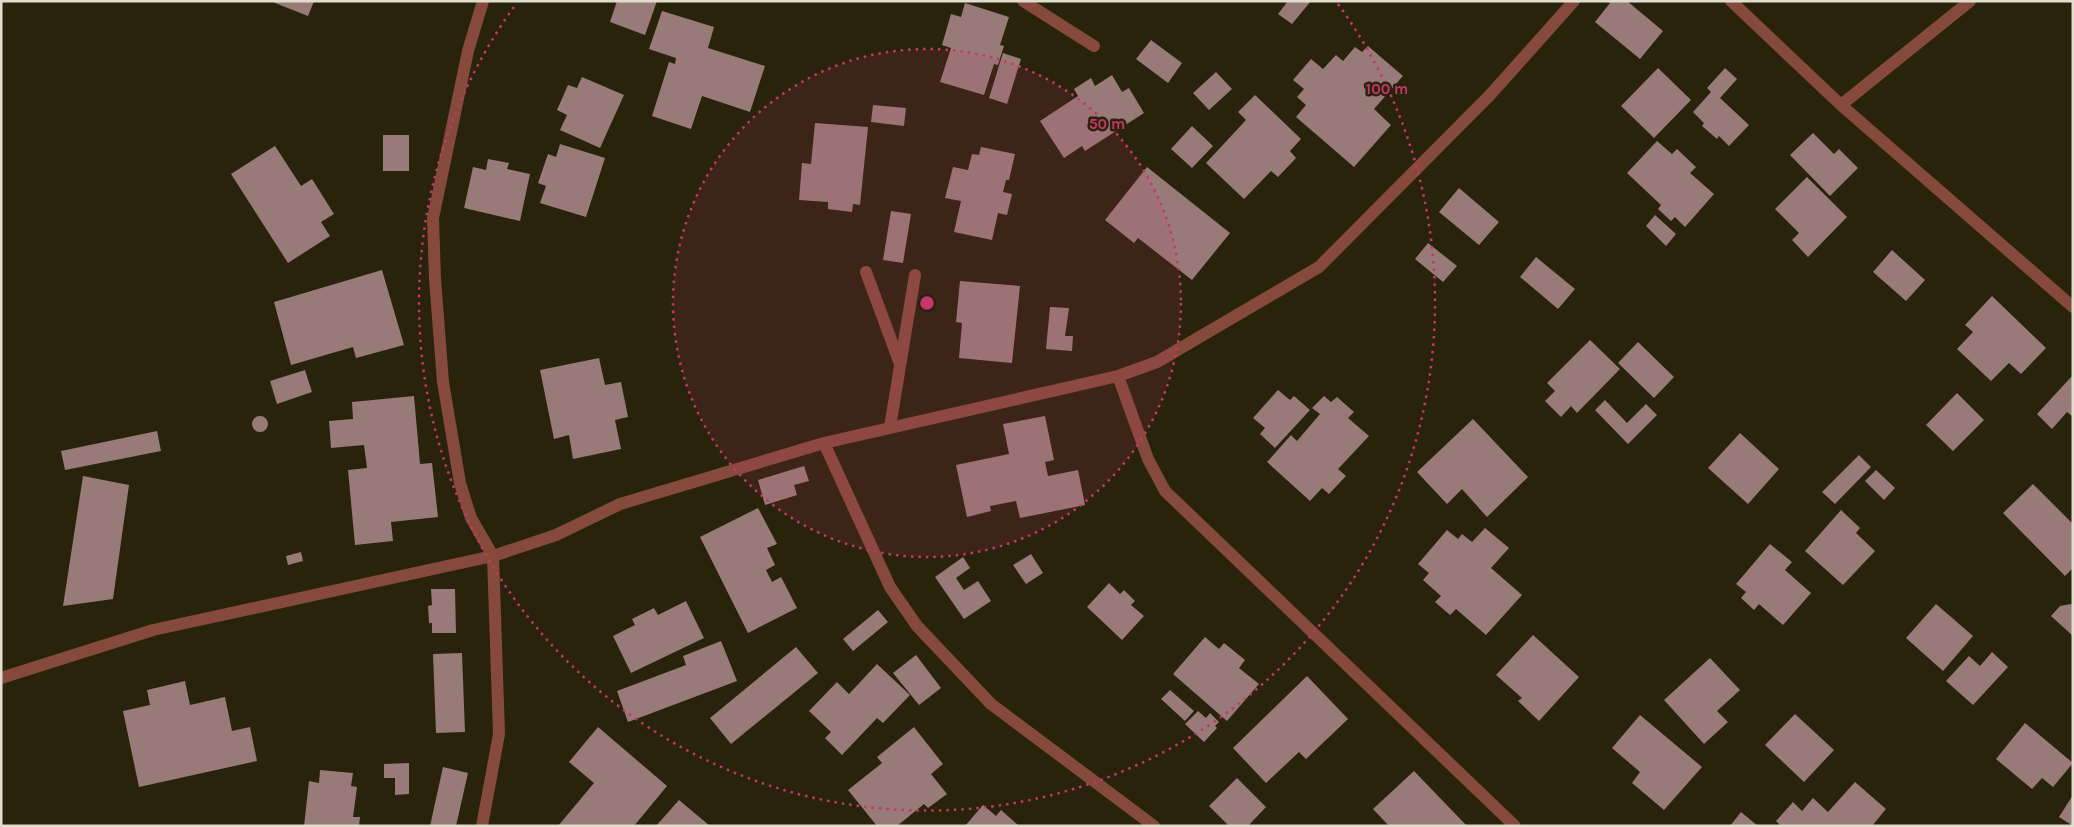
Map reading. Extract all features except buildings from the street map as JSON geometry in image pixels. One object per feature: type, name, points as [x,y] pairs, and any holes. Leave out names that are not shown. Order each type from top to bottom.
[{"type":"street","points":[[482,1],[468,51],[434,218],[435,279],[443,382],[460,483],[471,518],[492,556],[499,734],[482,826]]},
{"type":"street","points":[[1024,1],[1094,46]]},
{"type":"street","points":[[1,678],[153,630],[492,556],[556,535],[620,504],[824,443],[1118,376],[1157,362],[1319,267],[1489,96],[1574,1]]},
{"type":"street","points":[[1731,1],[1841,105],[2073,307]]},
{"type":"street","points":[[1841,105],[1970,1]]},
{"type":"street","points":[[866,272],[900,364]]},
{"type":"street","points":[[890,428],[915,275]]},
{"type":"street","points":[[1118,376],[1148,459],[1165,491],[1515,826]]},
{"type":"street","points":[[824,443],[890,587],[917,626],[991,704],[1154,826]]}]
